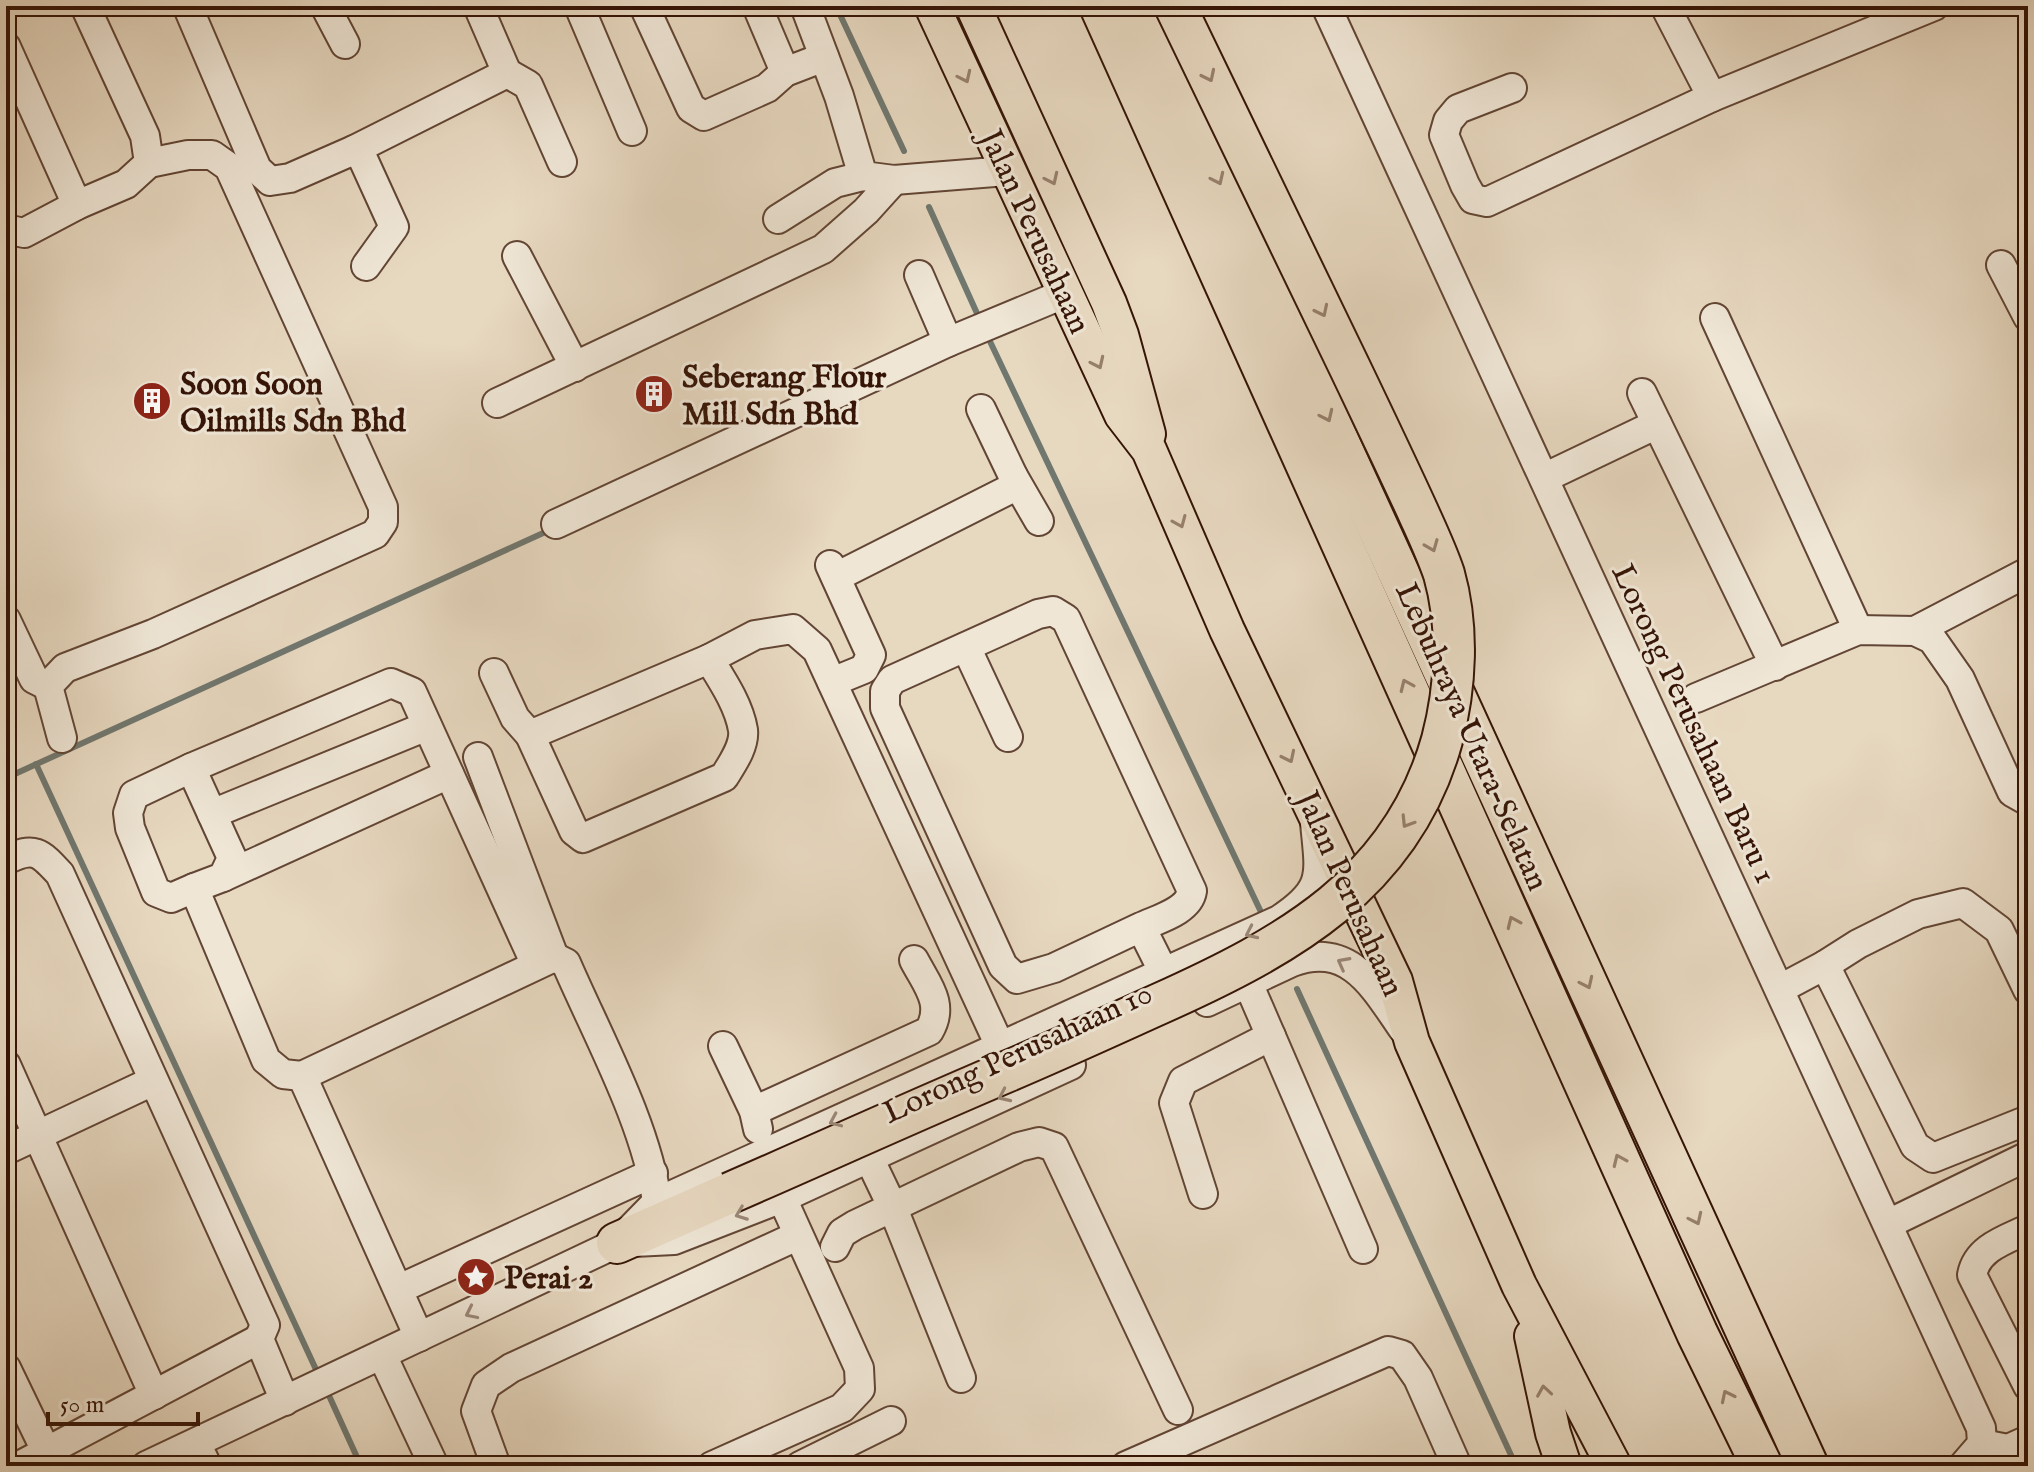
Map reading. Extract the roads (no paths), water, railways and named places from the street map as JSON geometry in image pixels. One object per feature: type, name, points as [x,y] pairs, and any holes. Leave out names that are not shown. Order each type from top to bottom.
[{"type":"highway","points":[[1071,6],[1130,119],[1146,138],[1170,158]]},
{"type":"highway","name":"Lebuhraya Utara–Selatan","points":[[1100,6],[1697,1333],[1762,1466]]},
{"type":"highway","name":"Lebuhraya Utara–Selatan","points":[[1139,6],[1808,1466]]},
{"type":"highway","points":[[617,1243],[1115,1024],[1270,950],[1303,929],[1351,891],[1389,849],[1405,826],[1431,771],[1445,726],[1454,664],[1451,616],[1443,573],[1411,497],[1175,6]]},
{"type":"main road","name":"Jalan Perusahaan","points":[[932,6],[1122,415],[1149,450],[1227,630],[1395,981],[1412,1042],[1519,1285],[1614,1466]]},
{"type":"main road","name":"Jalan Perusahaan","points":[[973,6],[1109,303],[1148,432],[1149,450]]},
{"type":"main road","points":[[1001,156],[1028,126]]},
{"type":"main road","points":[[1519,1285],[1553,1433],[1564,1466]]},
{"type":"main road","name":"Jalan Perusahaan","points":[[1570,1380],[1597,1466]]},
{"type":"street","points":[[85,6],[145,136],[149,163]]},
{"type":"street","points":[[325,6],[345,44]]},
{"type":"street","points":[[478,6],[507,73],[528,85],[562,162]]},
{"type":"street","points":[[579,6],[632,131]]},
{"type":"street","points":[[644,6],[691,108],[704,116],[767,88],[785,72],[824,57]]},
{"type":"street","points":[[757,6],[785,72]]},
{"type":"street","points":[[805,6],[863,176]]},
{"type":"street","name":"Lorong Perusahaan Baru 1","points":[[1326,6],[1981,1428],[2008,1450]]},
{"type":"street","points":[[1665,6],[1712,97]]},
{"type":"street","points":[[1512,88],[1458,109],[1448,121],[1444,135],[1473,199],[1487,202],[1712,97],[1934,6]]},
{"type":"street","points":[[192,7],[257,169],[270,181],[290,178],[354,150],[507,73]]},
{"type":"street","points":[[6,47],[77,205]]},
{"type":"street","points":[[354,150],[363,159],[394,227],[366,266]]},
{"type":"street","points":[[6,229],[24,233],[126,184],[149,163],[188,155],[212,155],[229,167],[383,507],[383,522],[375,534],[153,634],[65,668],[48,686]]},
{"type":"street","points":[[778,219],[835,183],[863,176],[894,180],[1001,156]]},
{"type":"street","points":[[497,403],[823,249],[866,211],[894,180]]},
{"type":"street","points":[[517,256],[575,367]]},
{"type":"street","points":[[2001,265],[2028,317]]},
{"type":"street","points":[[919,275],[948,342]]},
{"type":"street","points":[[556,524],[948,342],[1066,293]]},
{"type":"street","points":[[1715,318],[1858,630]]},
{"type":"street","points":[[1642,393],[1775,666]]},
{"type":"street","points":[[981,409],[1039,521]]},
{"type":"street","points":[[1544,478],[1657,424]]},
{"type":"street","points":[[832,682],[864,669],[871,655],[833,571],[1012,488],[1013,476]]},
{"type":"street","points":[[1915,631],[2028,572]]},
{"type":"street","points":[[1046,611],[1053,611],[1066,619],[1192,891],[1191,899],[1184,906],[1141,927],[1054,968],[1017,979],[1003,966],[885,708],[885,691],[892,680],[1046,611]]},
{"type":"street","points":[[6,620],[34,679],[48,686],[62,738]]},
{"type":"street","points":[[530,735],[709,659],[755,635],[793,629],[817,650],[1000,1046]]},
{"type":"street","points":[[1696,698],[1858,630],[1915,631],[1932,639],[1960,679],[2012,792],[2028,801]]},
{"type":"street","points":[[966,647],[1008,737]]},
{"type":"street","points":[[494,673],[515,718],[530,735],[574,831],[583,838],[724,777],[736,760],[743,732],[727,688],[709,659]]},
{"type":"street","points":[[449,774],[171,898],[156,892],[130,828],[128,813],[134,795],[391,683],[412,692],[449,774],[545,961]]},
{"type":"street","points":[[212,814],[427,726]]},
{"type":"street","points":[[478,757],[545,961]]},
{"type":"street","points":[[191,768],[232,858],[223,877]]},
{"type":"street","name":"Lorong Perusahaan 10","points":[[146,1466],[202,1454],[310,1389],[617,1243],[657,1202],[1279,920],[1305,902],[1316,885],[1319,867],[1313,807]]},
{"type":"street","points":[[6,860],[24,851],[42,855],[60,874],[265,1325],[259,1339],[19,1466]]},
{"type":"street","points":[[194,888],[266,1060],[283,1074],[302,1076],[545,961],[566,963],[634,1119],[653,1173],[657,1202]]},
{"type":"street","points":[[1780,989],[1918,914],[1963,903],[1999,930],[2028,990]]},
{"type":"street","points":[[1141,927],[1164,973]]},
{"type":"street","name":"Lorong Perusahaan 10","points":[[617,1243],[674,1240],[782,1198],[1305,957],[1338,958],[1350,965],[1370,983],[1412,1042]]},
{"type":"street","points":[[754,1111],[929,1031],[937,1018],[937,1007],[914,960]]},
{"type":"street","points":[[1825,965],[1915,1146],[1933,1158],[2028,1120]]},
{"type":"street","points":[[1248,983],[1363,1249]]},
{"type":"street","points":[[1203,1194],[1174,1103],[1183,1081],[1271,1036]]},
{"type":"street","points":[[723,1046],[754,1111],[763,1154]]},
{"type":"street","points":[[6,1065],[154,1395]]},
{"type":"street","points":[[302,1076],[419,1337]]},
{"type":"street","points":[[6,1150],[153,1081]]},
{"type":"street","points":[[835,1247],[842,1233],[892,1206],[1019,1147],[1039,1142],[1054,1147],[1178,1410]]},
{"type":"street","points":[[1888,1224],[2028,1156]]},
{"type":"street","points":[[869,1158],[892,1206],[961,1378]]},
{"type":"street","points":[[399,1289],[653,1173]]},
{"type":"street","points":[[712,1466],[842,1408],[860,1389],[859,1368],[782,1198]]},
{"type":"street","points":[[2028,1229],[1982,1253],[1974,1262],[1972,1275],[2028,1386]]},
{"type":"street","points":[[496,1466],[476,1411],[486,1385],[511,1368],[797,1236]]},
{"type":"street","points":[[259,1339],[310,1389]]},
{"type":"street","points":[[1126,1466],[1388,1351],[1402,1355],[1418,1378],[1457,1466]]},
{"type":"street","points":[[382,1355],[434,1466]]},
{"type":"street","points":[[6,1368],[46,1451]]},
{"type":"street","points":[[800,1466],[891,1421]]},
{"type":"street","name":"Lorong Perusahaan Baru 1","points":[[1963,1466],[2008,1450]]},
{"type":"waterway","points":[[836,6],[904,151]]},
{"type":"waterway","points":[[929,207],[980,320]]},
{"type":"waterway","points":[[986,333],[1261,912]]},
{"type":"waterway","points":[[6,778],[552,529]]},
{"type":"waterway","points":[[36,764],[319,1376]]},
{"type":"waterway","points":[[1297,989],[1516,1466]]},
{"type":"waterway","points":[[326,1389],[361,1466]]},
{"type":"place","name":"Seberang Flour Mill Sdn Bhd","points":[[654,394]]},
{"type":"place","name":"Soon Soon Oilmills Sdn Bhd","points":[[152,401]]},
{"type":"place","name":"Perai 2","points":[[476,1277]]}]
